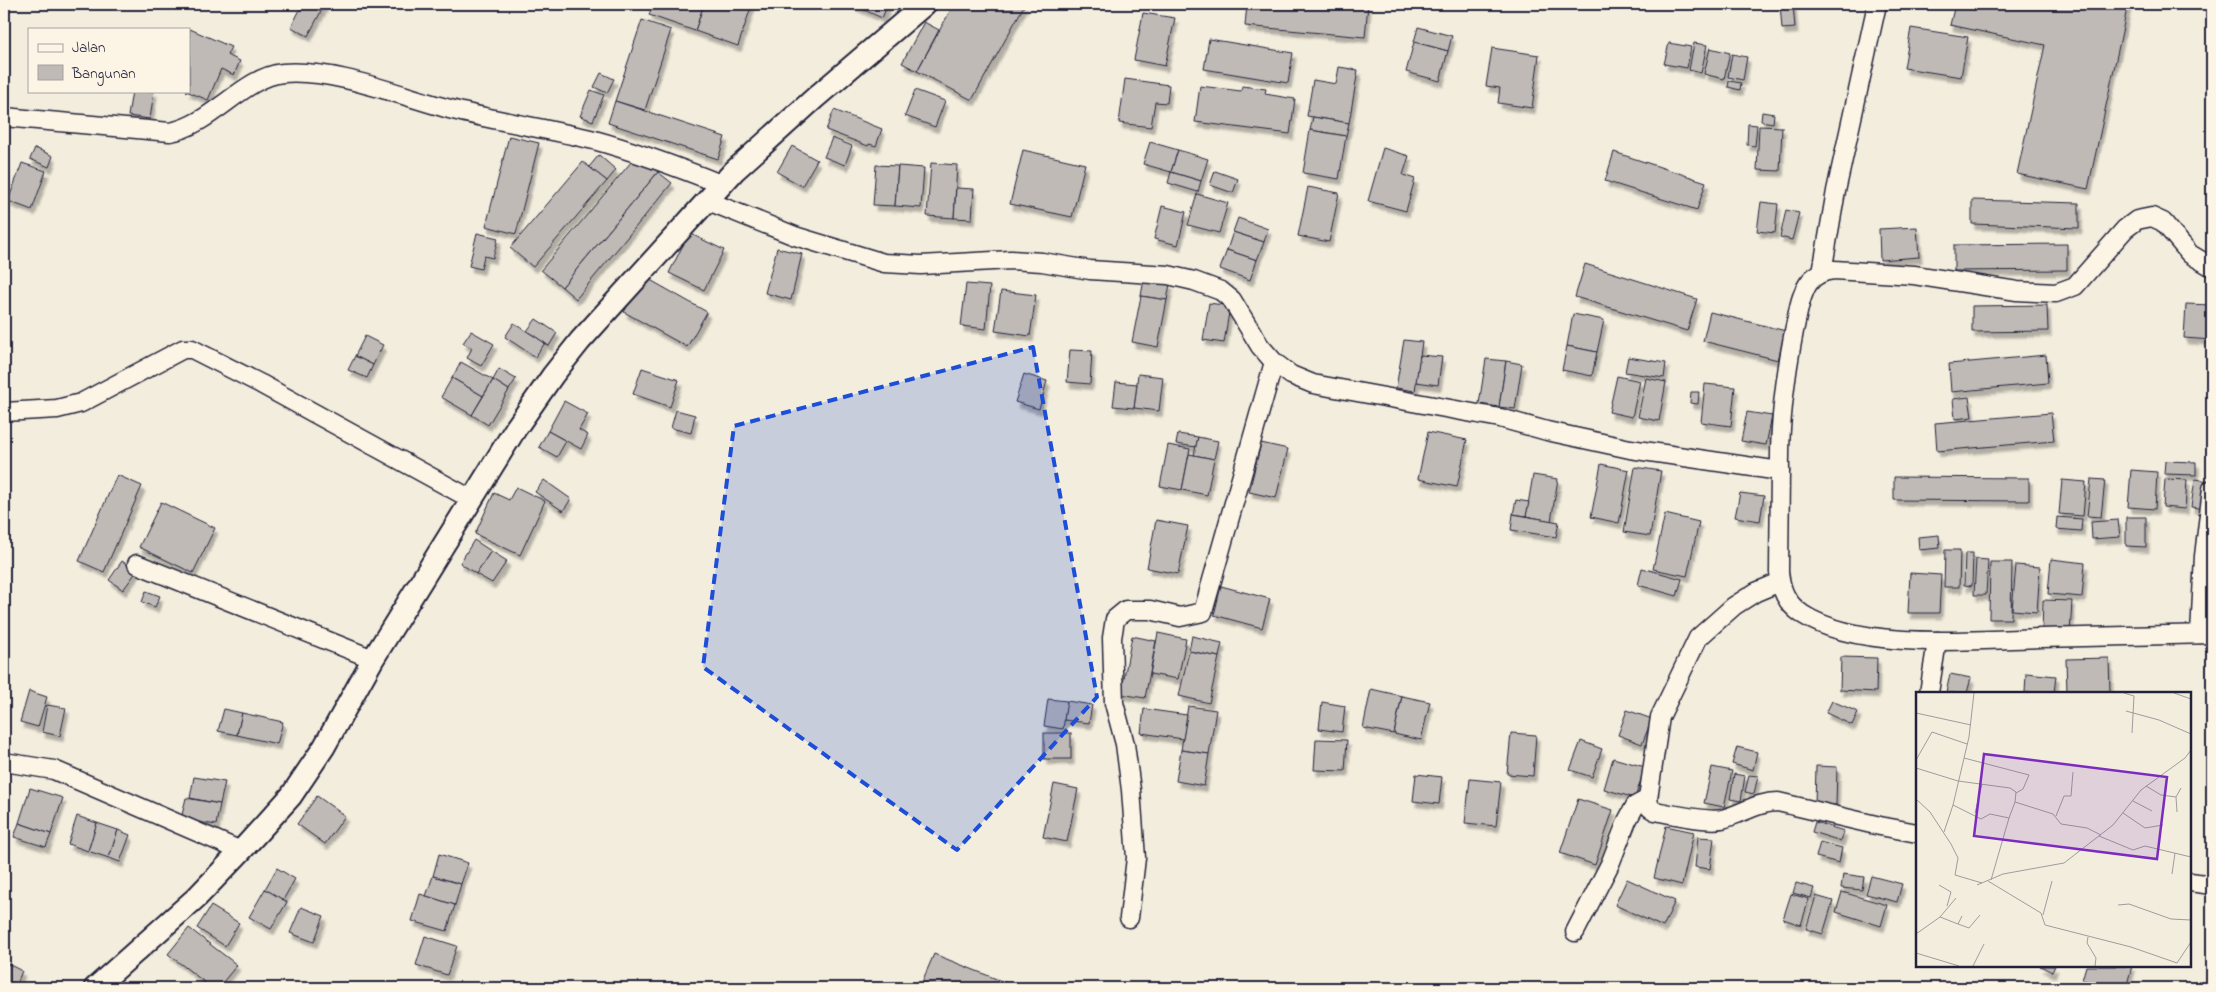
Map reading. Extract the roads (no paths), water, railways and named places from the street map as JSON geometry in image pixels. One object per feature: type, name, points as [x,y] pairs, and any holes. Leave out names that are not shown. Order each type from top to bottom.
[{"type":"street","points":[[95,988],[197,896],[241,851],[302,780],[324,747],[373,659],[472,499],[553,375],[580,341],[734,172],[788,121],[925,4]]},
{"type":"street","points":[[1822,272],[1836,191],[1878,4]]},
{"type":"street","points":[[4,117],[170,132],[192,125],[268,76],[283,73],[308,74],[345,80],[487,118],[594,140],[659,159],[723,185]]},
{"type":"street","points":[[708,201],[795,236],[884,263],[921,265],[1011,260],[1042,262],[1090,270],[1168,274],[1194,280],[1221,291],[1232,300],[1260,346],[1274,362],[1291,375],[1313,384],[1500,418],[1547,431],[1630,449],[1780,471]]},
{"type":"street","points":[[2212,267],[2190,254],[2163,222],[2152,217],[2137,220],[2125,230],[2075,286],[2056,293],[2048,294],[1914,275],[1834,270],[1822,272],[1809,282],[1801,299],[1782,402],[1779,438],[1780,582],[1784,595],[1795,609],[1827,625],[1890,639],[1937,641],[2206,634],[2204,556],[2212,489]]},
{"type":"street","points":[[4,412],[57,410],[81,403],[183,349],[190,348],[261,384],[472,499]]},
{"type":"street","points":[[1129,918],[1136,858],[1131,790],[1125,744],[1114,703],[1112,638],[1115,619],[1126,610],[1150,610],[1180,617],[1203,612],[1274,362]]},
{"type":"street","points":[[137,564],[373,659]]},
{"type":"street","points":[[1780,582],[1756,592],[1734,606],[1698,638],[1660,717],[1648,799],[1650,808],[1655,811],[1715,820],[1728,817],[1762,803],[1778,802],[1916,833]]},
{"type":"street","points":[[1929,692],[1937,641]]},
{"type":"street","points":[[4,762],[54,770],[241,851]]},
{"type":"street","points":[[1575,932],[1610,864],[1635,806],[1648,799]]},
{"type":"street","points":[[2191,882],[2212,885]]}]
